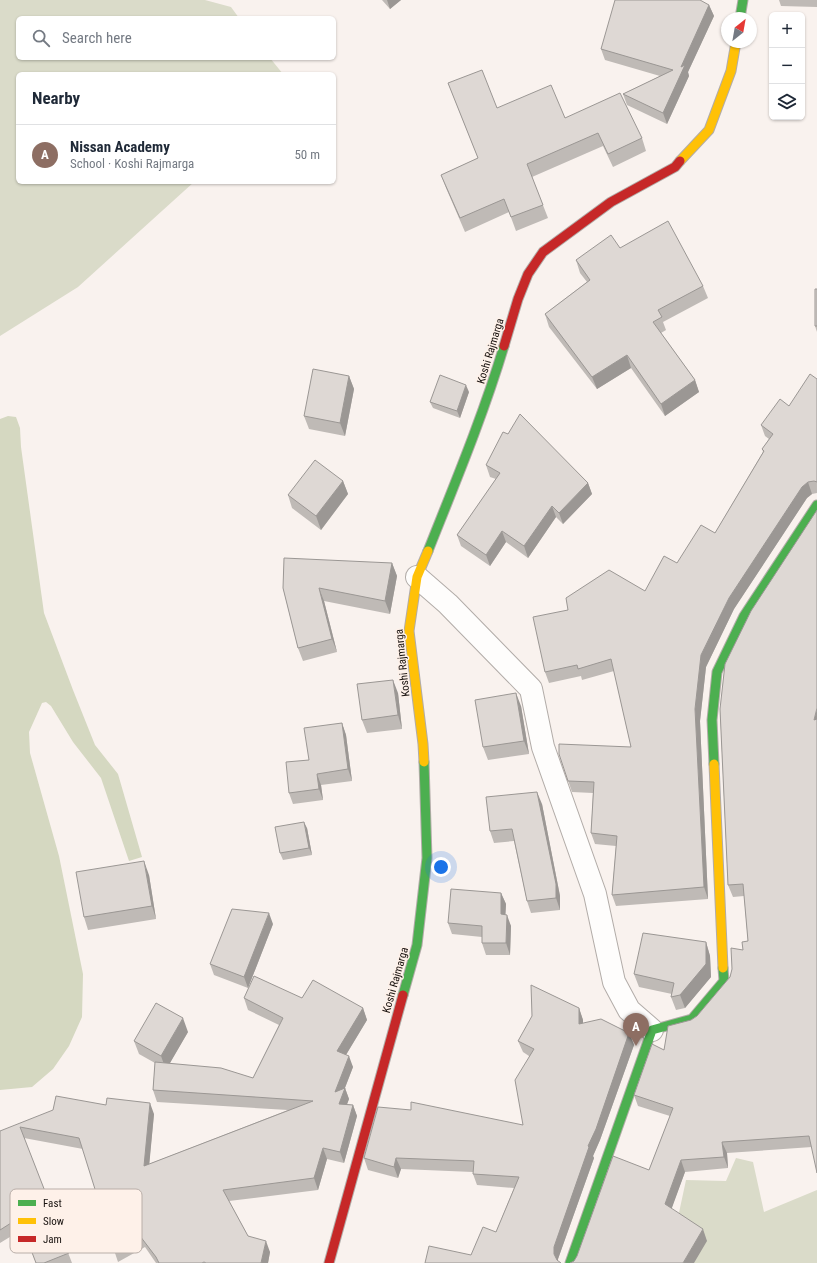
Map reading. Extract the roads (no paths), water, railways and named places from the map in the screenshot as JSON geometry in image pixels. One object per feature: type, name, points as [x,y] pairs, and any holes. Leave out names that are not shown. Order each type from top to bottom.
[{"type":"main road","points":[[741,12],[743,0]]},
{"type":"main road","name":"Koshi Rajmarga","points":[[329,1263],[417,945],[426,858],[424,744],[408,631],[417,577],[493,383],[518,299],[528,274],[543,252],[611,202],[675,167],[709,130],[731,70],[735,48]]},
{"type":"main road","points":[[570,1263],[652,1030],[692,1019],[724,980],[712,720],[717,672],[744,616],[817,505]]},
{"type":"street","points":[[417,577],[448,604],[530,689],[543,747],[595,894],[614,982],[629,1010],[652,1030]]},
{"type":"place","name":"Nissan Academy","points":[[636,1046]]}]
